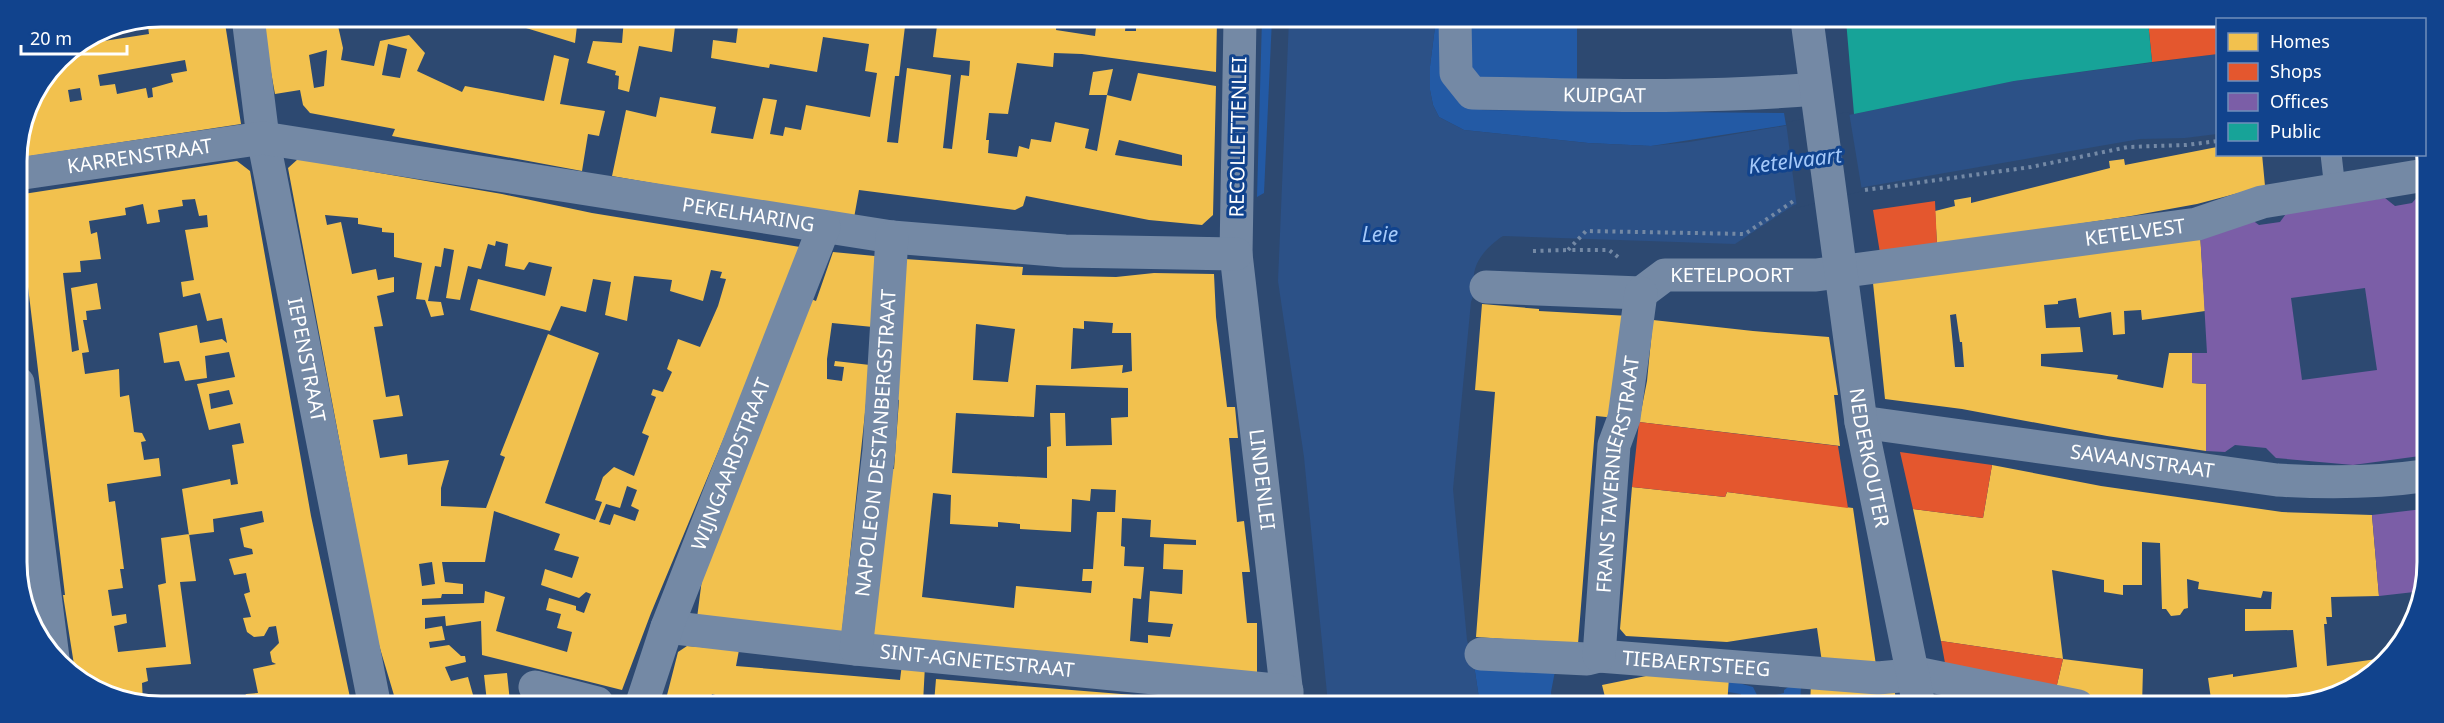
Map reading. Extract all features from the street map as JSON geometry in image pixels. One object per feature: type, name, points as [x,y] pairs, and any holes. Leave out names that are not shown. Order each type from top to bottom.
[{"type":"street","name":"IEPENSTRAAT","points":[[249,27],[263,138],[373,696]]},
{"type":"street","name":"RECOLLETTENLEI","points":[[1236,254],[1240,27]]},
{"type":"street","name":"KUIPGAT","points":[[1455,27],[1456,73],[1472,93],[1592,95],[1780,92],[1817,102]]},
{"type":"street","name":"NEDERKOUTER","points":[[1808,27],[1862,422],[1915,690]]},
{"type":"street","name":"KARRENSTRAAT","points":[[27,173],[263,138]]},
{"type":"street","name":"PEKELHARING","points":[[263,138],[892,237],[1065,251],[1236,254]]},
{"type":"street","name":"KETELVEST","points":[[1842,270],[2197,224],[2262,202],[2417,176]]},
{"type":"street","name":"WIJNGAARDSTRAAT","points":[[644,696],[667,627],[824,227]]},
{"type":"street","name":"NAPOLEON DESTANBERGSTRAAT","points":[[856,649],[879,450],[892,237]]},
{"type":"street","name":"LINDENLEI","points":[[1236,254],[1287,696]]},
{"type":"street","name":"KETELPOORT","points":[[1641,294],[1665,274],[1816,274],[1842,270]]},
{"type":"street","points":[[1486,287],[1641,294]]},
{"type":"street","name":"FRANS TAVERNIERSTRAAT","points":[[1599,656],[1614,445],[1624,418],[1641,294]]},
{"type":"street","name":"SAVAANSTRAAT","points":[[1862,422],[2277,480],[2334,483],[2386,482],[2417,477]]},
{"type":"street","points":[[27,518],[48,634]]},
{"type":"street","name":"SINT-AGNETESTRAAT","points":[[667,627],[1278,696]]},
{"type":"street","name":"TIEBAERTSTEEG","points":[[1481,654],[1587,659],[1599,656],[1878,678],[1915,690],[1921,674],[2029,696]]},
{"type":"street","points":[[535,687],[570,696]]},
{"type":"lane","points":[[2331,156],[2336,189]]},
{"type":"path","points":[[1609,250],[1568,250],[1586,231],[1745,234],[1792,201],[1832,199],[2031,167],[2128,147],[2186,145],[2216,141]]},
{"type":"shaded area","points":[[1262,27],[1272,27],[1264,193],[1257,197]]},
{"type":"shaded area","points":[[1435,27],[1577,27],[1577,85],[1479,110],[1784,113],[1786,125],[1651,146],[1588,143],[1464,130],[1439,117],[1433,105],[1430,90],[1430,66]]},
{"type":"shaded area","points":[[1474,665],[1555,671],[1551,696],[1479,696]]},
{"type":"shaded area","points":[[1651,675],[1735,682],[1753,687],[1758,696],[1741,696],[1741,694],[1728,692],[1728,696],[1630,696],[1611,684]]},
{"type":"shaded area","points":[[1791,685],[1801,686],[1800,696],[1772,696],[1784,693],[1784,690]]},
{"type":"water","name":"Leie","points":[[1289,27],[1435,27],[1430,66],[1430,90],[1433,105],[1439,117],[1464,130],[1588,143],[1651,146],[1689,142],[1854,114],[2014,81],[2216,54],[2216,134],[2185,138],[2140,139],[1864,187],[1794,205],[1735,244],[1503,236],[1490,246],[1477,264],[1474,273],[1453,489],[1467,640],[1479,696],[1327,696],[1304,457],[1278,281]]},
{"type":"pier","points":[[1849,112],[1862,191],[1797,208],[1786,122]]},
{"type":"building: Homes","points":[[226,27],[241,124],[27,156],[28,143],[37,110],[50,86],[66,66],[101,41],[149,34],[148,28]],"holes":[[[185,60],[187,71],[171,74],[173,82],[152,88],[153,97],[148,98],[146,88],[117,94],[115,84],[100,86],[98,75]],[[80,88],[82,100],[70,102],[68,90]]]},
{"type":"building: Homes","points":[[263,27],[338,27],[343,48],[341,60],[374,66],[380,41],[409,35],[425,53],[417,71],[462,92],[465,86],[544,101],[554,55],[569,59],[560,104],[605,111],[599,136],[588,134],[582,171],[392,136],[395,129],[310,113],[303,105],[300,90],[275,94]],"holes":[[[388,44],[407,49],[400,78],[382,75]],[[327,50],[324,86],[314,88],[309,55]]]},
{"type":"building: Homes","points":[[523,27],[577,27],[575,43]]},
{"type":"building: Homes","points":[[623,27],[675,27],[672,52],[639,46],[629,92],[618,89],[619,76],[615,75],[616,71],[587,63],[593,41],[622,43]]},
{"type":"building: Homes","points":[[738,27],[905,27],[899,76],[895,76],[887,142],[898,143],[907,68],[951,75],[943,148],[952,149],[961,75],[969,76],[970,61],[933,57],[937,27],[1056,27],[1056,30],[1095,36],[1096,27],[1125,27],[1125,31],[1136,31],[1136,27],[1217,27],[1216,72],[1082,54],[1054,53],[1053,67],[1017,63],[1008,114],[989,113],[986,140],[989,140],[988,153],[1017,157],[1019,146],[1029,149],[1031,139],[1051,142],[1055,122],[1089,129],[1085,148],[1097,151],[1107,95],[1131,101],[1138,73],[1216,86],[1213,215],[1202,225],[1149,220],[1026,196],[1023,206],[1015,210],[859,190],[854,218],[612,176],[626,110],[656,117],[660,97],[716,107],[711,133],[753,139],[763,98],[777,100],[770,134],[783,136],[785,127],[801,130],[806,105],[870,117],[877,73],[865,71],[869,44],[823,37],[817,72],[770,64],[769,68],[711,58],[713,40],[736,43]],"holes":[[[1119,140],[1182,155],[1182,166],[1115,155]]]},
{"type":"building: Homes","points":[[1113,69],[1107,95],[1089,95],[1093,72]]},
{"type":"building: Homes","points":[[2216,147],[2216,156],[2262,156],[2265,186],[2197,204],[2131,216],[1937,245],[1935,211],[1955,206],[1954,200],[1971,197],[1971,203],[2110,168],[2109,161],[2124,159],[2125,165]]},
{"type":"building: Homes","points":[[298,159],[502,194],[592,213],[800,247],[622,690],[482,655],[481,621],[446,626],[445,616],[425,618],[425,629],[442,626],[445,640],[429,642],[430,648],[449,645],[461,656],[465,656],[466,662],[445,667],[451,681],[468,677],[473,696],[394,696],[376,635],[288,168]],"holes":[[[325,215],[358,218],[358,224],[382,228],[382,232],[394,233],[394,257],[422,263],[416,299],[425,300],[431,317],[444,315],[441,302],[428,301],[435,266],[441,267],[444,248],[454,250],[446,298],[460,300],[468,266],[481,269],[488,244],[495,246],[496,241],[508,244],[505,266],[524,270],[529,262],[552,267],[545,296],[478,279],[470,310],[550,331],[561,306],[586,312],[593,279],[611,282],[605,315],[627,321],[634,276],[672,280],[670,291],[703,301],[711,270],[722,272],[720,278],[726,279],[718,306],[700,347],[678,339],[667,369],[672,372],[663,392],[653,389],[651,395],[656,397],[642,433],[649,436],[634,476],[614,467],[603,477],[595,500],[602,502],[595,520],[545,503],[599,353],[548,334],[500,455],[505,457],[486,508],[441,506],[441,488],[449,460],[408,465],[407,454],[380,458],[373,420],[403,416],[399,395],[386,397],[374,327],[383,326],[377,296],[394,292],[394,277],[378,280],[376,269],[352,274],[341,222],[327,225]],[[627,486],[637,490],[631,506],[639,510],[635,521],[614,514],[610,525],[599,522],[606,504],[620,508]],[[494,511],[560,534],[554,550],[579,557],[572,578],[545,569],[541,585],[579,598],[586,592],[591,594],[584,613],[576,610],[576,606],[549,598],[546,610],[561,614],[557,628],[572,632],[567,652],[496,631],[505,597],[485,591],[484,603],[422,605],[422,599],[441,598],[442,594],[463,594],[463,584],[445,582],[442,562],[485,562]],[[432,562],[435,584],[422,586],[419,564]]]},
{"type":"building: Homes","points":[[237,161],[250,171],[311,516],[350,696],[245,696],[258,693],[253,669],[276,664],[272,662],[270,652],[279,643],[276,626],[269,627],[264,636],[254,637],[247,632],[243,618],[251,617],[244,594],[250,592],[246,573],[234,575],[229,559],[253,554],[252,549],[244,547],[240,528],[264,522],[262,511],[213,519],[214,532],[189,535],[196,581],[180,582],[191,664],[146,668],[148,681],[142,683],[143,695],[110,686],[74,664],[63,595],[65,595],[27,278],[27,193]],"holes":[[[195,199],[199,216],[207,215],[208,227],[185,230],[194,280],[181,282],[183,297],[200,293],[207,321],[222,318],[227,343],[222,339],[200,343],[197,325],[159,333],[164,363],[179,361],[185,381],[207,378],[205,356],[229,352],[235,377],[197,384],[209,430],[240,423],[244,443],[232,445],[238,484],[231,485],[230,479],[182,489],[189,534],[161,538],[166,583],[158,585],[166,647],[118,652],[114,626],[127,623],[126,614],[112,616],[108,590],[123,588],[120,569],[124,569],[115,501],[109,502],[107,484],[161,476],[159,458],[144,460],[141,442],[146,441],[142,433],[134,432],[129,395],[120,397],[119,369],[85,374],[82,353],[89,352],[83,320],[87,320],[86,311],[101,309],[97,283],[71,288],[79,350],[72,352],[63,273],[81,272],[80,261],[101,259],[97,232],[91,234],[89,221],[126,215],[125,208],[143,204],[147,224],[160,222],[158,210],[183,206],[182,200]],[[229,390],[233,404],[211,409],[209,394]]]},
{"type":"building: Homes","points":[[2200,232],[2205,311],[2142,320],[2141,310],[2124,311],[2125,334],[2113,335],[2111,312],[2079,318],[2076,298],[2058,301],[2058,304],[2044,305],[2046,328],[2080,327],[2083,352],[2041,354],[2041,366],[2118,375],[2117,379],[2163,388],[2169,353],[2192,353],[2192,383],[2206,384],[2206,451],[2107,436],[1962,409],[1885,399],[1873,283]],"holes":[[[1956,314],[1960,342],[1962,342],[1964,367],[1955,367],[1950,315]]]},
{"type":"building: Homes","points":[[833,252],[875,256],[873,327],[832,323],[827,359],[827,379],[842,381],[844,367],[834,366],[835,361],[870,365],[842,632],[697,618],[702,579],[811,299],[816,301]]},
{"type":"building: Homes","points":[[905,259],[1023,267],[1022,275],[1116,277],[1154,273],[1214,274],[1216,317],[1227,407],[1235,407],[1238,438],[1229,438],[1237,522],[1244,521],[1250,572],[1242,572],[1247,623],[1257,623],[1257,683],[873,636],[889,469],[894,469],[899,400],[896,399]],"holes":[[[1084,321],[1113,323],[1112,333],[1131,333],[1132,371],[1122,373],[1123,365],[1071,369],[1073,328],[1084,329]],[[976,324],[1015,329],[1008,382],[973,380]],[[1036,385],[1128,388],[1128,417],[1111,418],[1112,445],[1066,446],[1065,413],[1050,413],[1051,446],[1047,447],[1047,478],[952,473],[956,413],[1034,417]],[[1091,489],[1116,490],[1115,512],[1097,512],[1093,569],[1083,569],[1082,581],[1092,581],[1091,593],[1016,586],[1014,608],[922,597],[933,493],[951,495],[950,524],[998,527],[998,522],[1020,524],[1020,529],[1071,532],[1072,499],[1090,501]],[[1122,518],[1151,520],[1150,537],[1196,540],[1196,545],[1164,544],[1163,569],[1183,570],[1182,594],[1150,591],[1148,622],[1173,624],[1170,637],[1148,635],[1148,643],[1130,641],[1133,598],[1141,599],[1144,567],[1124,566],[1125,547],[1121,546]]]},
{"type":"building: Homes","points":[[1482,304],[1539,309],[1539,311],[1630,316],[1616,418],[1596,416],[1578,644],[1476,637],[1495,392],[1475,390]]},
{"type":"building: Homes","points":[[1653,320],[1829,337],[1838,395],[1834,395],[1840,446],[1639,422],[1647,381]]},
{"type":"building: Homes","points":[[1992,465],[2101,486],[2282,512],[2372,515],[2379,596],[2331,597],[2332,617],[2326,617],[2327,624],[2324,624],[2327,666],[2375,659],[2358,673],[2334,686],[2301,695],[2211,696],[2208,678],[2233,674],[2233,677],[2297,667],[2293,630],[2245,631],[2245,609],[2271,609],[2272,592],[2263,591],[2261,598],[2198,589],[2199,582],[2187,579],[2188,608],[2184,609],[2180,615],[2171,616],[2166,609],[2162,609],[2160,543],[2142,542],[2142,585],[2123,585],[2123,595],[2104,592],[2104,580],[2052,570],[2063,659],[1941,641],[1913,509],[1983,518]]},
{"type":"building: Homes","points":[[1632,487],[1725,497],[1727,492],[1853,508],[1877,672],[1823,669],[1817,628],[1727,642],[1626,636],[1620,629]]},
{"type":"building: Homes","points":[[687,646],[739,650],[736,666],[900,680],[902,664],[925,665],[923,696],[718,696],[712,694],[711,696],[667,696],[678,652]]},
{"type":"building: Homes","points":[[2063,659],[2143,669],[2142,696],[2070,696],[2055,693]]},
{"type":"building: Homes","points":[[507,673],[509,696],[486,696],[484,675]]},
{"type":"building: Homes","points":[[1651,675],[1729,678],[1728,696],[1605,696],[1602,685]]},
{"type":"building: Homes","points":[[936,679],[1146,696],[935,696]]},
{"type":"building: Homes","points":[[1811,683],[1894,688],[1895,696],[1810,696]]},
{"type":"building: Homes","points":[[1950,687],[1994,696],[1952,696]]},
{"type":"building: Shops","points":[[2149,27],[2216,27],[2216,54],[2152,62]]},
{"type":"building: Shops","points":[[1935,201],[1937,245],[1880,253],[1873,210]]},
{"type":"building: Shops","points":[[1639,422],[1838,446],[1848,508],[1727,492],[1725,497],[1632,487]]},
{"type":"building: Shops","points":[[1900,452],[1992,465],[1983,518],[1913,509]]},
{"type":"building: Shops","points":[[1941,641],[2063,659],[2055,693],[1947,674]]},
{"type":"building: Offices","points":[[1577,27],[1651,27],[1577,28]]},
{"type":"building: Offices","points":[[2417,197],[2417,456],[2353,465],[2276,458],[2266,448],[2235,445],[2225,452],[2206,451],[2206,384],[2192,383],[2192,353],[2207,353],[2200,232],[2248,217],[2259,225],[2280,222],[2288,211],[2385,198],[2395,206],[2412,203]],"holes":[[[2365,288],[2377,370],[2302,380],[2291,298]]]},
{"type":"building: Offices","points":[[2417,510],[2417,562],[2413,592],[2379,596],[2372,515]]},
{"type":"building: Public","points":[[1847,27],[2149,27],[2152,62],[2014,81],[1854,114]]},
{"type":"water label","name":"Ketelvaart","points":[[1795,161]]}]
